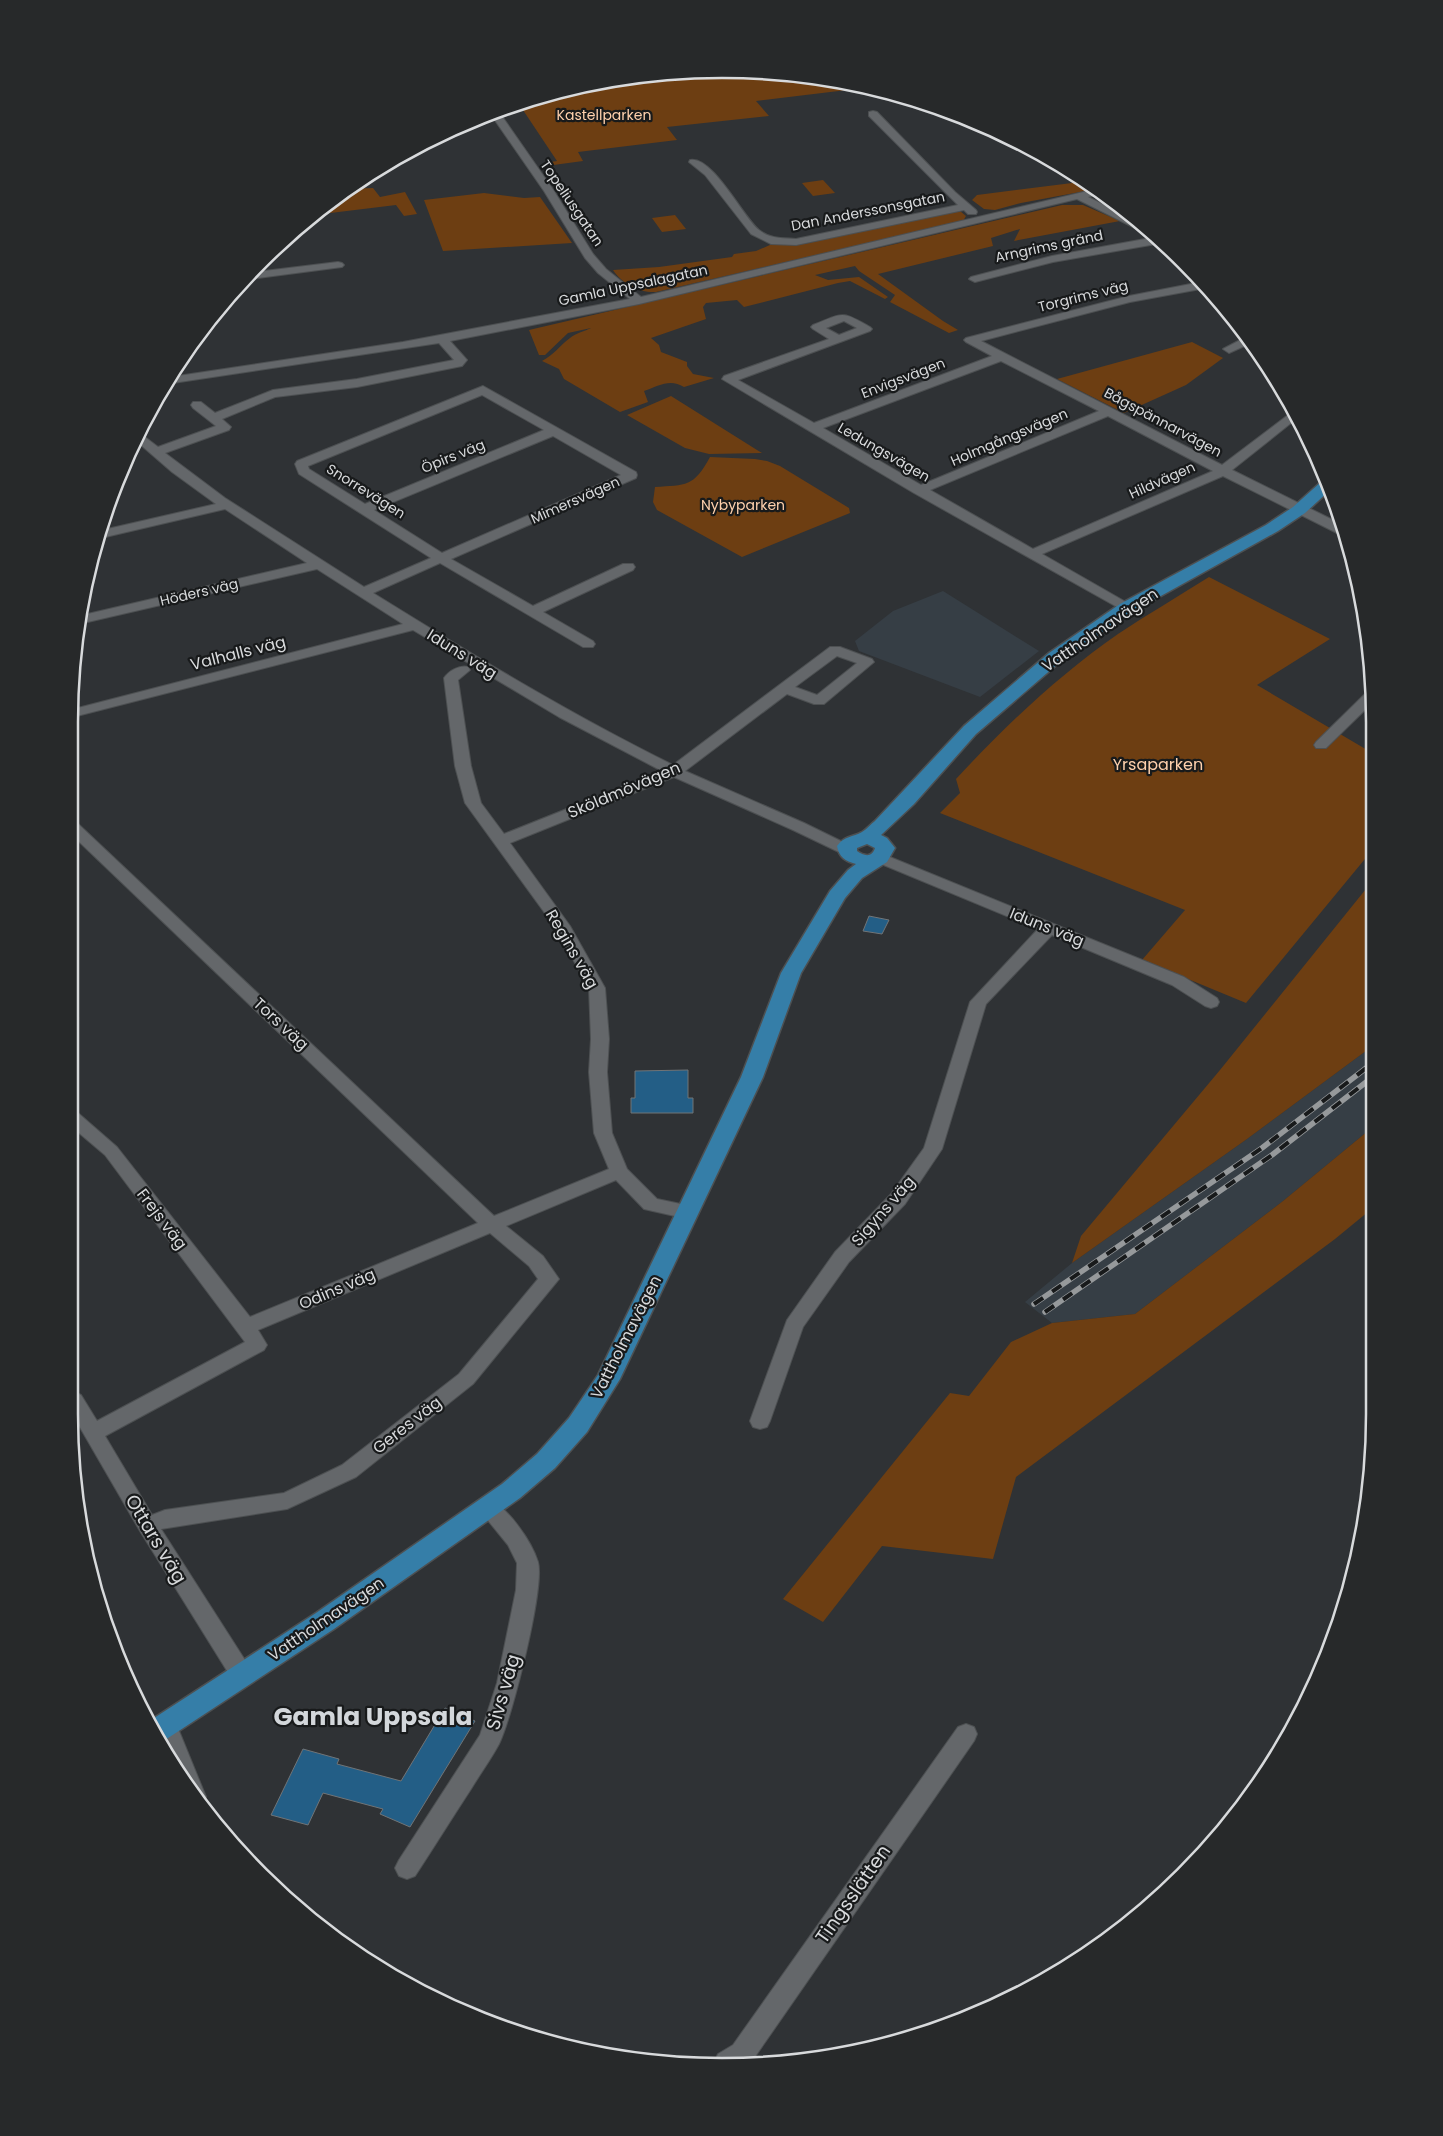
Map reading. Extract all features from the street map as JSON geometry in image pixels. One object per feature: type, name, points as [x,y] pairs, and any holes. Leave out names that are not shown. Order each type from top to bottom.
[{"type":"main road","name":"Vattholmavägen","points":[[161,1729],[325,1621],[511,1491],[546,1461],[578,1425],[608,1379],[752,1077],[791,973],[826,910],[844,885],[864,866],[865,849],[897,809],[970,730],[1055,657],[1126,608],[1256,537],[1299,510],[1322,490]]},
{"type":"street","points":[[873,114],[964,207],[984,220]]},
{"type":"street","name":"Topeliusgatan","points":[[498,118],[549,191],[589,256],[602,270],[639,300]]},
{"type":"street","name":"Dan Anderssonsgatan","points":[[694,162],[709,173],[755,232],[771,241],[796,242],[964,207]]},
{"type":"street","name":"Gamla Uppsalagatan","points":[[176,380],[320,360],[442,339],[639,300],[984,220],[1089,193]]},
{"type":"street","points":[[1078,196],[1123,218]]},
{"type":"street","name":"Arngrims gränd","points":[[975,279],[1052,259],[1151,241]]},
{"type":"street","points":[[257,275],[338,265]]},
{"type":"street","name":"Torgrims väg","points":[[970,340],[1129,299],[1196,286]]},
{"type":"street","points":[[214,418],[273,394],[357,383],[458,363],[461,360],[442,339]]},
{"type":"street","name":"Ledungsvägen","points":[[838,339],[728,379],[1126,608]]},
{"type":"street","name":"Bågspännarvägen","points":[[970,340],[1335,527]]},
{"type":"street","points":[[1229,349],[1242,343]]},
{"type":"street","name":"Envigsvägen","points":[[813,428],[1003,356]]},
{"type":"street","name":"Mimersvägen","points":[[363,592],[631,475],[483,390]]},
{"type":"street","name":"Snorrevägen","points":[[483,390],[301,464],[304,471],[442,559],[588,644]]},
{"type":"street","points":[[156,452],[226,426],[197,405]]},
{"type":"street","name":"Holmgångsvägen","points":[[919,490],[1110,411]]},
{"type":"street","name":"Hildvägen","points":[[1032,554],[1223,471],[1289,419]]},
{"type":"street","name":"Öpirs väg","points":[[364,509],[554,430]]},
{"type":"street","name":"Iduns väg","points":[[142,442],[227,505],[516,688],[674,772],[812,832],[865,849],[1178,981],[1211,1002]]},
{"type":"street","points":[[106,533],[227,505]]},
{"type":"street","name":"Höders väg","points":[[86,618],[319,564]]},
{"type":"street","points":[[531,612],[628,566]]},
{"type":"street","name":"Valhalls väg","points":[[78,712],[415,625]]},
{"type":"street","name":"Sköldmövägen","points":[[501,841],[674,772],[835,650],[867,662],[819,701],[785,688]]},
{"type":"street","name":"Regins väg","points":[[463,670],[451,678],[463,766],[473,803],[562,926],[597,988],[600,1039],[598,1072],[603,1133],[619,1172],[650,1204],[688,1212]]},
{"type":"street","points":[[1321,745],[1365,702]]},
{"type":"street","name":"Tors väg","points":[[78,832],[492,1224]]},
{"type":"street","name":"Sigyns väg","points":[[760,1421],[794,1325],[842,1257],[898,1199],[933,1149],[978,1002],[1050,928]]},
{"type":"street","name":"Frejs väg","points":[[78,1122],[111,1151],[246,1327]]},
{"type":"street","name":"Odins väg","points":[[246,1327],[619,1172]]},
{"type":"street","name":"Geres väg","points":[[147,1526],[165,1519],[288,1501],[349,1470],[466,1379],[549,1279],[536,1261],[492,1224]]},
{"type":"street","points":[[93,1433],[257,1345],[246,1327]]},
{"type":"street","name":"Ottars väg","points":[[78,1407],[147,1526],[242,1675]]},
{"type":"street","name":"Sivs väg","points":[[407,1868],[490,1739],[508,1683],[527,1590],[528,1563],[516,1539],[500,1518],[487,1507]]},
{"type":"street","name":"Tingsslätten","points":[[741,2058],[966,1734]]},
{"type":"shaded area","points":[[943,591],[1039,651],[980,697],[859,651],[855,641],[893,611]]},
{"type":"shaded area","points":[[1366,1051],[1366,1133],[1283,1201],[1135,1314],[1052,1323],[1025,1302],[1072,1263],[1247,1139]]},
{"type":"green space","name":"Kastellparken","points":[[679,79],[764,79],[806,83],[847,90],[756,101],[769,116],[667,127],[677,140],[578,152],[583,161],[546,166],[544,163],[557,161],[523,109],[555,99],[596,90],[637,83]]},
{"type":"green space","points":[[823,180],[835,193],[813,196],[802,183]]},
{"type":"green space","points":[[1072,183],[1086,191],[995,210],[984,209],[972,200],[977,195]]},
{"type":"green space","points":[[361,188],[373,188],[380,197],[405,192],[417,214],[404,216],[396,205],[326,214]]},
{"type":"green space","points":[[484,193],[524,198],[540,197],[572,243],[443,251],[424,200]]},
{"type":"green space","points":[[1062,205],[1083,205],[1120,221],[1014,241],[1020,229],[991,238],[993,246],[878,274],[958,330],[949,333],[890,302],[895,295],[859,271],[855,266],[815,275],[828,280],[859,277],[888,297],[885,299],[850,281],[744,307],[737,300],[706,303],[703,307],[706,319],[651,338],[659,345],[661,352],[687,362],[687,366],[693,374],[714,378],[684,387],[674,383],[659,385],[644,391],[648,402],[620,412],[564,379],[559,369],[542,361],[572,336],[591,328],[568,333],[545,355],[539,355],[529,330]]},
{"type":"green space","points":[[952,211],[960,211],[966,216],[963,221],[656,292],[632,287],[613,270],[659,267],[732,257],[734,254],[756,251],[770,245],[804,244]]},
{"type":"green space","points":[[675,215],[686,229],[662,232],[652,218]]},
{"type":"green space","points":[[1192,342],[1223,358],[1186,385],[1124,413],[1057,379]]},
{"type":"green space","points":[[671,396],[762,453],[709,454],[685,448],[627,415]]},
{"type":"green space","name":"Nybyparken","points":[[710,457],[755,459],[780,466],[849,508],[850,513],[742,557],[657,510],[653,502],[655,487],[682,485],[694,479]]},
{"type":"green space","name":"Yrsaparken","points":[[1209,577],[1330,639],[1257,685],[1366,749],[1366,858],[1246,1003],[1142,960],[1185,910],[940,813],[960,793],[956,779],[1013,721],[1075,666],[1141,619]]},
{"type":"green space","points":[[1366,889],[1366,1051],[1247,1139],[1072,1263],[1081,1236],[1220,1070]]},
{"type":"green space","points":[[1366,1133],[1366,1214],[1335,1239],[1016,1477],[993,1559],[882,1546],[823,1622],[783,1599],[950,1393],[969,1396],[1011,1342],[1052,1323],[1135,1314],[1283,1201]]},
{"type":"building","points":[[869,916],[889,920],[882,934],[863,931]]},
{"type":"building","points":[[688,1070],[688,1098],[693,1098],[693,1113],[631,1113],[631,1098],[635,1098],[635,1071]]},
{"type":"building","points":[[445,1708],[475,1721],[410,1827],[380,1814],[383,1809],[323,1793],[308,1825],[271,1815],[303,1749],[339,1759],[337,1764],[401,1781]]},
{"type":"railway","points":[[1034,1304],[1262,1148],[1366,1068]]},
{"type":"railway","points":[[1045,1312],[1272,1155],[1366,1082]]},
{"type":"district","name":"Gamla Uppsala","points":[[373,1716]]}]
